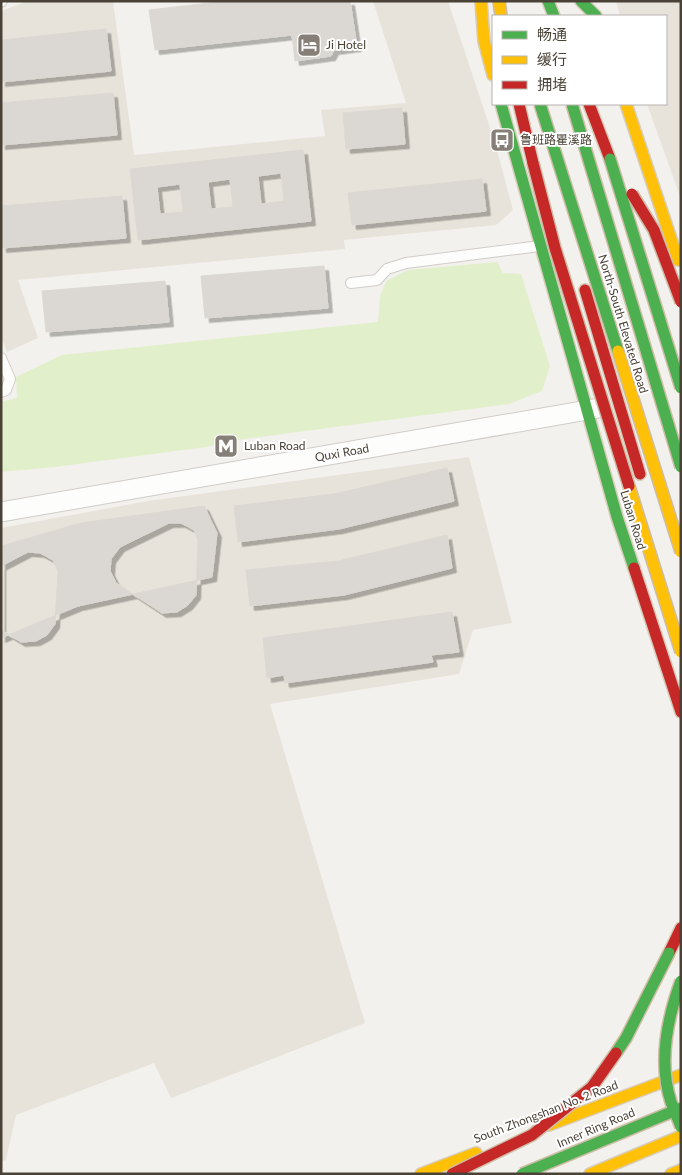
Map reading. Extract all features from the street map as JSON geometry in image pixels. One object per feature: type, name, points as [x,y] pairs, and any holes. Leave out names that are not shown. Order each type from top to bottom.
[{"type":"main road","points":[[481,1],[484,41],[492,71]]},
{"type":"main road","points":[[497,1],[502,15]]},
{"type":"main road","points":[[508,1],[512,15]]},
{"type":"main road","points":[[541,1],[546,15]]},
{"type":"main road","points":[[548,1],[554,15]]},
{"type":"main road","points":[[581,1],[595,15]]},
{"type":"main road","name":"Luban Road","points":[[501,105],[617,517],[681,712]]},
{"type":"main road","points":[[519,105],[554,248],[681,652]]},
{"type":"main road","points":[[530,105],[563,216]]},
{"type":"main road","name":"North-South Elevated Road","points":[[540,105],[681,552]]},
{"type":"main road","name":"North-South Elevated Road","points":[[572,105],[681,467]]},
{"type":"main road","points":[[589,105],[610,159],[681,387]]},
{"type":"main road","points":[[596,105],[664,296]]},
{"type":"main road","points":[[626,105],[681,268]]},
{"type":"main road","points":[[610,159],[654,230],[681,302]]},
{"type":"main road","name":"Luban Road","points":[[582,281],[644,487]]},
{"type":"main road","points":[[452,1174],[532,1135],[592,1087],[626,1038],[681,928]]},
{"type":"main road","points":[[626,1038],[681,979]]},
{"type":"main road","points":[[681,979],[667,1028],[665,1062],[670,1100],[681,1127]]},
{"type":"main road","name":"South Zhongshan No. 2 Road","points":[[421,1174],[681,1075]]},
{"type":"main road","points":[[631,1127],[681,1093]]},
{"type":"main road","points":[[510,1174],[681,1108]]},
{"type":"main road","name":"Inner Ring Road","points":[[522,1174],[681,1108]]},
{"type":"main road","points":[[590,1174],[681,1136]]},
{"type":"main road","points":[[671,1174],[681,1170]]},
{"type":"street","name":"Quxi Road","points":[[1,512],[588,411],[681,387]]},
{"type":"lane","points":[[351,283],[377,280],[387,269],[406,263],[541,246]]},
{"type":"lane","points":[[1,358],[10,379],[6,390],[1,392]]},
{"type":"shaded area","points":[[28,1],[113,1],[134,155],[325,136],[321,110],[406,103],[373,1],[448,1],[495,143],[513,210],[496,225],[344,240],[345,249],[18,280],[38,338],[7,352],[1,337],[1,11]]},
{"type":"shaded area","points":[[616,1],[681,1],[681,199],[647,105],[667,105],[667,15],[620,15]]},
{"type":"shaded area","points":[[469,457],[512,623],[473,630],[459,674],[270,704],[365,1023],[171,1098],[154,1063],[16,1115],[6,1160],[1,1162],[1,528],[148,501]]},
{"type":"green space","points":[[497,262],[503,273],[521,274],[550,366],[542,391],[509,404],[230,441],[206,447],[55,467],[1,472],[1,402],[17,398],[16,377],[62,355],[378,322],[380,296],[386,281],[408,270]]},
{"type":"building","points":[[227,1],[350,1],[357,47],[334,50],[331,56],[295,61],[292,35],[155,50],[149,10]]},
{"type":"building","points":[[106,29],[111,71],[1,82],[1,40]]},
{"type":"building","points":[[113,93],[117,135],[1,145],[1,103]]},
{"type":"building","points":[[402,108],[405,144],[346,149],[343,113]]},
{"type":"building","points":[[303,150],[311,221],[138,240],[130,169]],"holes":[[[281,173],[284,201],[261,204],[258,176]],[[230,179],[233,207],[211,209],[208,182]],[[180,184],[183,212],[160,214],[157,187]]]},
{"type":"building","points":[[482,179],[486,211],[352,225],[348,193]]},
{"type":"building","points":[[122,196],[126,238],[2,248],[1,206]]},
{"type":"building","points":[[324,266],[328,308],[205,318],[201,276]]},
{"type":"building","points":[[165,281],[169,322],[46,332],[42,291]]},
{"type":"building","points":[[447,468],[454,501],[339,529],[238,542],[234,506],[334,494]]},
{"type":"building","points":[[204,506],[217,533],[212,577],[78,606],[1,638],[1,546],[81,523]]},
{"type":"building","points":[[169,523],[181,523],[194,530],[198,541],[196,595],[188,605],[177,612],[162,613],[116,583],[110,571],[111,559],[120,547]]},
{"type":"building","points":[[447,535],[452,568],[344,595],[250,606],[246,570],[338,561]]},
{"type":"building","points":[[28,552],[40,553],[53,560],[58,571],[55,624],[47,635],[36,641],[21,642],[1,630],[1,566]]},
{"type":"building","points":[[452,612],[459,652],[431,655],[433,662],[285,683],[284,675],[267,678],[263,638]]},
{"type":"traffic: fast","points":[[548,1],[554,15]]},
{"type":"traffic: fast","points":[[581,1],[595,15]]},
{"type":"traffic: fast","points":[[501,105],[617,517],[634,568]]},
{"type":"traffic: fast","points":[[540,105],[618,351]]},
{"type":"traffic: fast","points":[[572,105],[681,467]]},
{"type":"traffic: fast","points":[[610,159],[681,388]]},
{"type":"traffic: fast","points":[[616,1053],[626,1038],[669,953]]},
{"type":"traffic: fast","points":[[681,981],[668,1025],[665,1056],[667,1087],[681,1127]]},
{"type":"traffic: fast","points":[[522,1174],[681,1108]]},
{"type":"traffic: slow","points":[[481,1],[484,41],[492,71]]},
{"type":"traffic: slow","points":[[499,1],[501,15]]},
{"type":"traffic: slow","points":[[626,105],[678,260]]},
{"type":"traffic: slow","points":[[618,351],[681,552]]},
{"type":"traffic: slow","points":[[629,486],[681,652]]},
{"type":"traffic: slow","points":[[549,1125],[681,1075]]},
{"type":"traffic: slow","points":[[590,1174],[681,1136]]},
{"type":"traffic: slow","points":[[421,1174],[476,1153]]},
{"type":"traffic: slow","points":[[671,1174],[681,1170]]},
{"type":"traffic: jam","points":[[519,105],[533,163]]},
{"type":"traffic: jam","points":[[589,105],[610,159]]},
{"type":"traffic: jam","points":[[533,163],[555,248],[629,486]]},
{"type":"traffic: jam","points":[[632,194],[654,230],[681,302]]},
{"type":"traffic: jam","points":[[585,290],[640,474]]},
{"type":"traffic: jam","points":[[634,568],[681,712]]},
{"type":"traffic: jam","points":[[669,953],[681,928]]},
{"type":"traffic: jam","points":[[452,1174],[532,1135],[592,1087],[616,1053]]},
{"type":"place","name":"Ji Hotel","points":[[309,45]]},
{"type":"place","name":"鲁班路瞿溪路","points":[[502,140]]},
{"type":"place","name":"Luban Road","points":[[226,446]]}]
